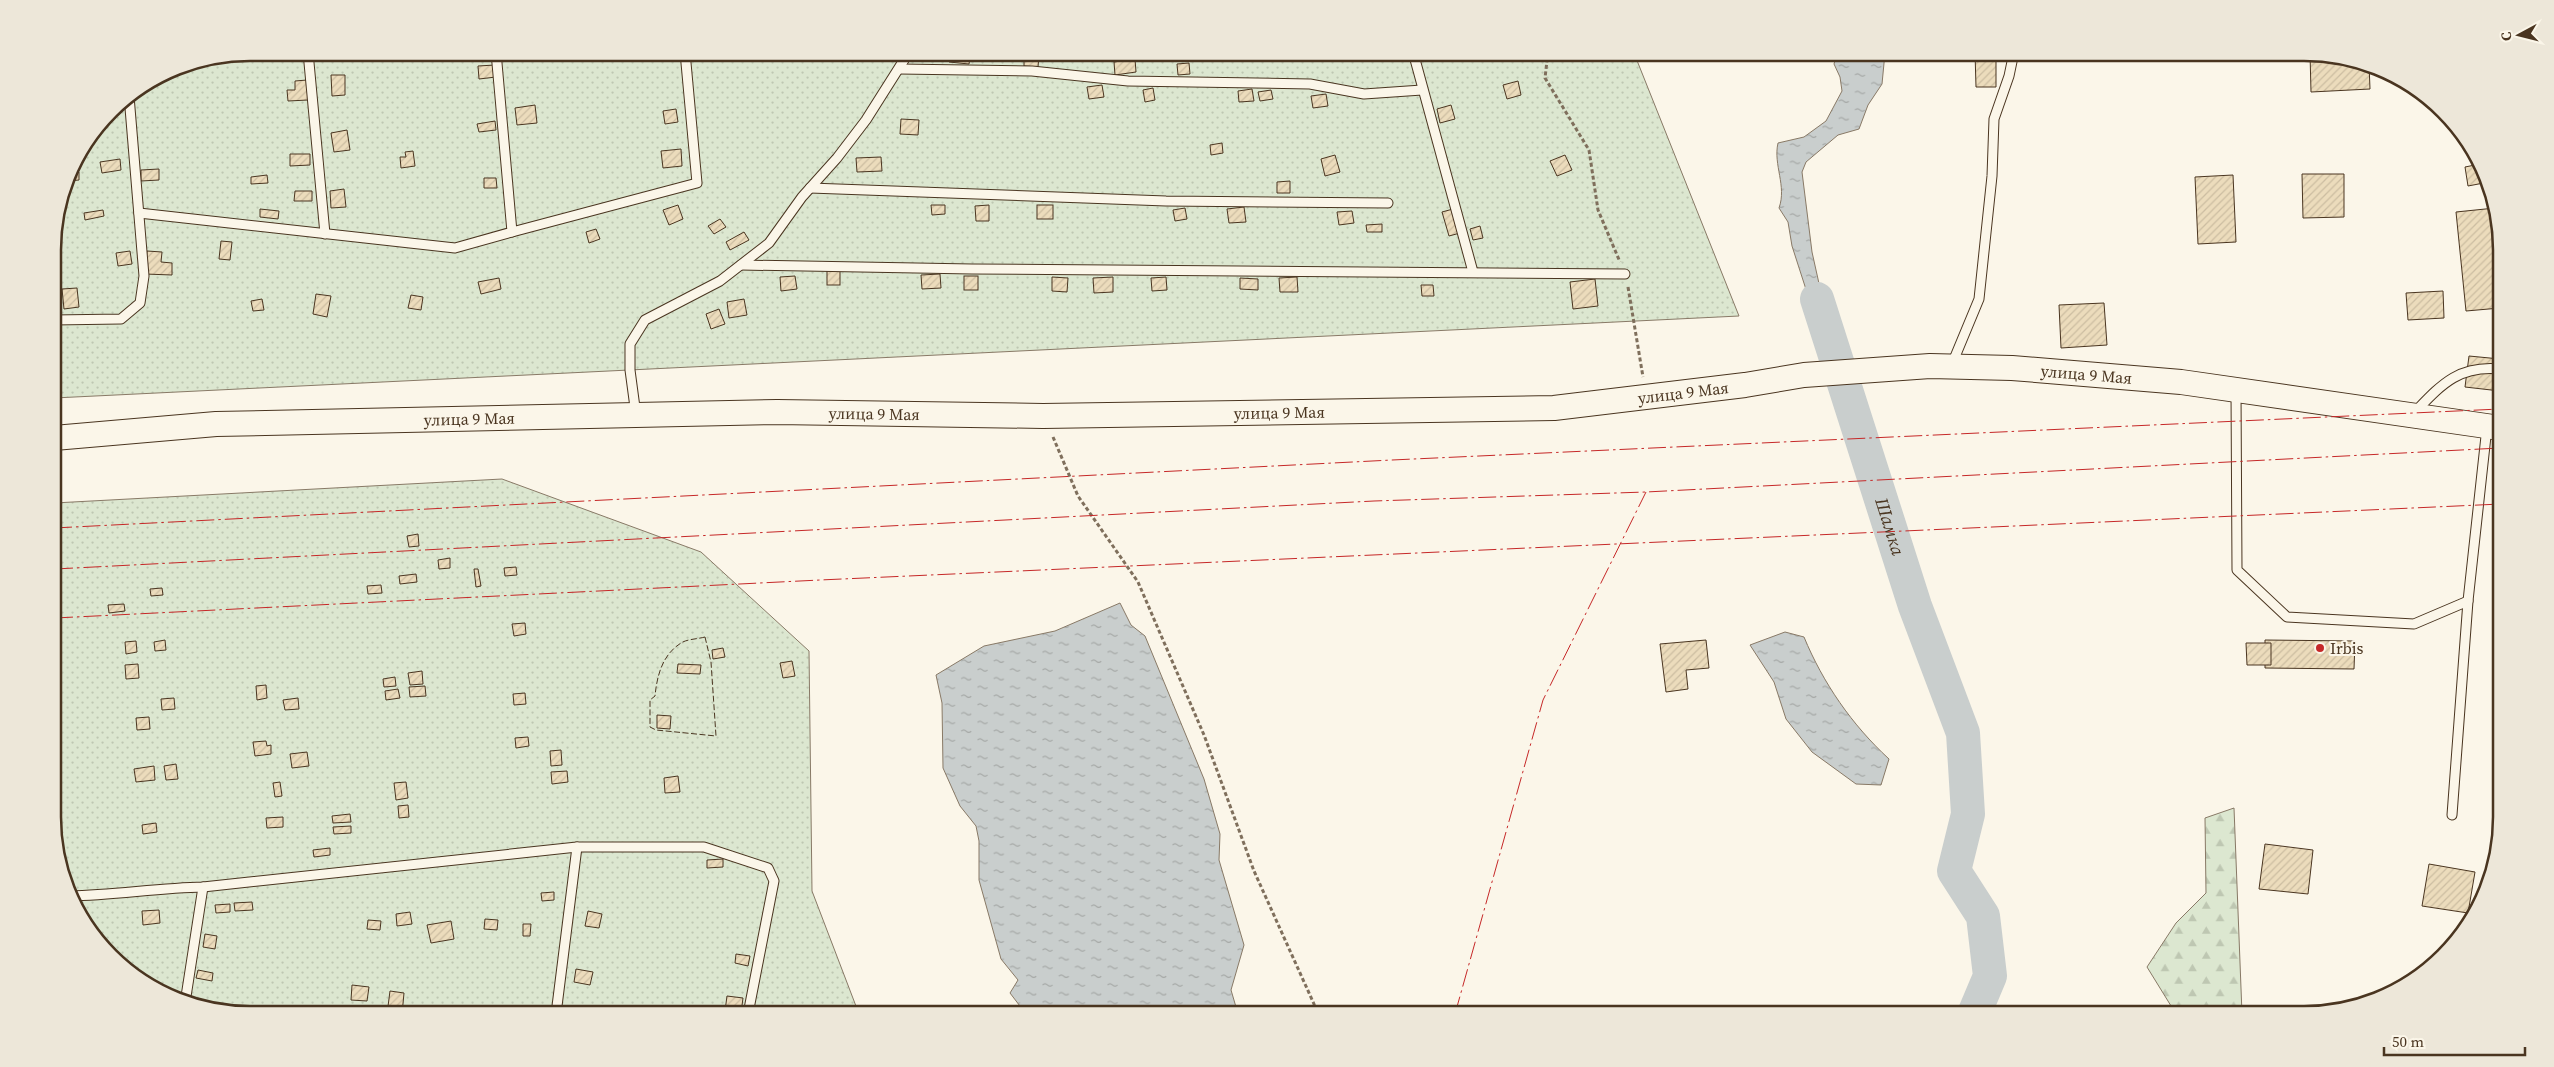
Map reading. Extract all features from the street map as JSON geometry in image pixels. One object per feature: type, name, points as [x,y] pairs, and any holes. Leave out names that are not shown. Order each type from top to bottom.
[{"type":"main road","name":"улица 9 Мая","points":[[61,437],[216,424],[777,412],[1043,416],[1554,408],[1804,375],[1951,366],[2012,368],[2172,381],[2493,428]]},
{"type":"lane","points":[[309,61],[325,234]]},
{"type":"lane","points":[[497,61],[512,232]]},
{"type":"lane","points":[[139,214],[455,248],[698,183],[686,61]]},
{"type":"lane","points":[[636,415],[630,370],[630,344],[644,320],[720,281],[769,243],[810,188],[849,143],[904,61]]},
{"type":"lane","points":[[1415,61],[1473,272]]},
{"type":"lane","points":[[1951,366],[1979,299],[1992,176],[1994,119],[2010,76],[2012,61]]},
{"type":"lane","points":[[900,69],[1032,71],[1128,81],[1310,84],[1364,94],[1422,90]]},
{"type":"lane","points":[[61,320],[121,319],[140,303],[144,276],[130,105]]},
{"type":"lane","points":[[810,188],[1166,201],[1388,203]]},
{"type":"lane","points":[[741,265],[972,269],[1625,274]]},
{"type":"lane","points":[[2412,416],[2436,390],[2454,375],[2483,367],[2493,368]]},
{"type":"lane","points":[[2236,391],[2237,570],[2287,617],[2414,624],[2468,601]]},
{"type":"lane","points":[[2452,815],[2468,601],[2493,435]]},
{"type":"lane","points":[[79,896],[160,888],[203,887],[577,847],[704,846],[768,868],[774,881],[750,1006]]},
{"type":"lane","points":[[557,1006],[577,847]]},
{"type":"lane","points":[[186,995],[203,887]]},
{"type":"path","points":[[1547,61],[1545,78],[1589,150],[1598,210],[1625,274],[1646,397]]},
{"type":"path","points":[[1043,416],[1078,496],[1138,582],[1204,735],[1254,871],[1314,1006]]},
{"type":"green space","points":[[250,61],[1637,61],[1739,316],[61,398],[61,250],[63,225],[71,189],[93,145],[108,126],[135,100],[167,81],[189,71],[213,65]]},
{"type":"green space","points":[[502,479],[701,552],[809,651],[812,891],[856,1006],[250,1006],[225,1004],[189,996],[145,974],[108,941],[93,922],[71,878],[65,854],[61,817],[61,503]]},
{"type":"green space","points":[[2234,808],[2242,1006],[2171,1006],[2147,967],[2176,923],[2206,893],[2205,818]]},
{"type":"water","points":[[1835,61],[1884,61],[1882,84],[1868,105],[1859,129],[1838,135],[1806,162],[1802,172],[1812,252],[1824,306],[1838,342],[1823,343],[1820,320],[1812,308],[1792,246],[1788,222],[1779,208],[1782,192],[1777,151],[1778,143],[1804,137],[1826,121],[1842,91],[1840,77],[1834,64]]},
{"type":"water","points":[[1120,603],[1131,625],[1145,636],[1204,779],[1220,834],[1219,860],[1244,945],[1231,990],[1236,1006],[1020,1006],[1010,993],[1018,980],[1001,959],[979,880],[979,841],[976,826],[960,806],[943,768],[942,703],[936,675],[984,646],[1055,631]]},
{"type":"water","points":[[1785,632],[1804,637],[1829,687],[1851,718],[1889,759],[1881,785],[1856,784],[1812,752],[1786,719],[1774,682],[1750,645]]},
{"type":"building","points":[[949,61],[970,61],[969,64]]},
{"type":"building","points":[[1024,61],[1038,61],[1038,67],[1024,66]]},
{"type":"building","points":[[1135,61],[1136,72],[1115,75],[1114,62]]},
{"type":"building","points":[[1975,61],[1996,61],[1996,87],[1976,87]]},
{"type":"building","points":[[2310,62],[2341,65],[2369,73],[2370,89],[2311,92]]},
{"type":"building","points":[[1189,63],[1190,74],[1178,75],[1177,64]]},
{"type":"building","points":[[495,65],[496,77],[479,79],[478,66]]},
{"type":"building","points":[[331,75],[345,75],[345,95],[332,96]]},
{"type":"building","points":[[307,80],[308,100],[288,101],[287,90],[295,90],[295,81]]},
{"type":"building","points":[[1518,81],[1521,95],[1507,99],[1503,85]]},
{"type":"building","points":[[1102,85],[1104,97],[1089,99],[1087,87]]},
{"type":"building","points":[[1153,88],[1155,100],[1145,102],[1143,90]]},
{"type":"building","points":[[1252,89],[1254,101],[1239,102],[1238,91]]},
{"type":"building","points":[[1271,90],[1273,99],[1260,101],[1258,92]]},
{"type":"building","points":[[1326,94],[1328,106],[1313,108],[1311,96]]},
{"type":"building","points":[[535,105],[537,123],[517,125],[515,108]]},
{"type":"building","points":[[1451,105],[1455,119],[1440,123],[1437,109]]},
{"type":"building","points":[[676,109],[678,122],[665,124],[663,111]]},
{"type":"building","points":[[901,119],[919,120],[918,135],[900,134]]},
{"type":"building","points":[[495,121],[496,130],[479,132],[477,124]]},
{"type":"building","points":[[347,130],[350,150],[334,152],[331,133]]},
{"type":"building","points":[[1222,143],[1223,153],[1211,155],[1210,145]]},
{"type":"building","points":[[681,149],[682,166],[663,168],[661,151]]},
{"type":"building","points":[[413,151],[415,166],[401,168],[400,157],[406,157],[405,152]]},
{"type":"building","points":[[290,154],[310,154],[310,165],[290,166]]},
{"type":"building","points":[[1335,155],[1340,172],[1325,176],[1321,159]]},
{"type":"building","points":[[1565,155],[1572,170],[1557,176],[1550,161]]},
{"type":"building","points":[[881,157],[882,171],[857,172],[856,158]]},
{"type":"building","points":[[120,159],[121,170],[102,173],[100,162]]},
{"type":"building","points":[[2472,166],[2481,184],[2468,186],[2465,167]]},
{"type":"building","points":[[159,169],[159,180],[141,181],[141,170]]},
{"type":"building","points":[[79,172],[79,172],[79,180],[75,180]]},
{"type":"building","points":[[2302,174],[2344,174],[2344,217],[2303,218]]},
{"type":"building","points":[[267,175],[268,183],[251,184],[251,177]]},
{"type":"building","points":[[2233,175],[2236,242],[2198,244],[2195,177]]},
{"type":"building","points":[[484,178],[496,178],[497,188],[484,188]]},
{"type":"building","points":[[1290,181],[1290,193],[1277,193],[1277,182]]},
{"type":"building","points":[[344,189],[346,207],[331,208],[330,191]]},
{"type":"building","points":[[295,191],[312,191],[312,201],[294,201]]},
{"type":"building","points":[[678,205],[683,219],[669,225],[663,210]]},
{"type":"building","points":[[931,205],[945,205],[945,214],[932,215]]},
{"type":"building","points":[[989,205],[989,221],[976,221],[975,206]]},
{"type":"building","points":[[1037,205],[1053,205],[1053,219],[1037,219]]},
{"type":"building","points":[[1244,207],[1246,222],[1229,223],[1227,209]]},
{"type":"building","points":[[1185,208],[1187,219],[1175,221],[1173,210]]},
{"type":"building","points":[[260,209],[279,211],[278,219],[260,217]]},
{"type":"building","points":[[1453,209],[1460,233],[1449,236],[1442,212]]},
{"type":"building","points":[[2488,209],[2493,250],[2493,309],[2466,311],[2456,212]]},
{"type":"building","points":[[103,210],[104,216],[85,220],[84,213]]},
{"type":"building","points":[[1352,211],[1354,223],[1339,225],[1337,212]]},
{"type":"building","points":[[720,219],[726,227],[714,234],[708,226]]},
{"type":"building","points":[[1382,224],[1382,232],[1367,232],[1366,225]]},
{"type":"building","points":[[1480,226],[1483,238],[1473,240],[1470,229]]},
{"type":"building","points":[[596,229],[600,239],[589,243],[586,232]]},
{"type":"building","points":[[744,232],[749,240],[730,250],[726,242]]},
{"type":"building","points":[[221,241],[232,242],[230,260],[219,259]]},
{"type":"building","points":[[130,251],[132,264],[118,266],[116,253]]},
{"type":"building","points":[[147,251],[162,252],[161,262],[172,263],[172,275],[145,274]]},
{"type":"building","points":[[827,270],[840,270],[840,285],[827,285]]},
{"type":"building","points":[[940,274],[941,288],[922,289],[921,275]]},
{"type":"building","points":[[795,276],[797,289],[781,291],[780,277]]},
{"type":"building","points":[[964,276],[978,276],[978,290],[964,290]]},
{"type":"building","points":[[1052,277],[1068,278],[1067,292],[1052,291]]},
{"type":"building","points":[[1113,277],[1113,292],[1094,293],[1093,278]]},
{"type":"building","points":[[1166,277],[1167,290],[1152,291],[1151,278]]},
{"type":"building","points":[[1297,277],[1298,292],[1280,292],[1279,278]]},
{"type":"building","points":[[499,278],[501,289],[481,294],[478,282]]},
{"type":"building","points":[[1240,278],[1258,279],[1258,290],[1240,289]]},
{"type":"building","points":[[1595,279],[1598,306],[1573,309],[1570,282]]},
{"type":"building","points":[[1421,285],[1433,285],[1434,296],[1422,296]]},
{"type":"building","points":[[77,288],[79,307],[64,309],[62,289]]},
{"type":"building","points":[[2443,291],[2444,318],[2408,320],[2406,293]]},
{"type":"building","points":[[316,294],[331,296],[327,317],[313,314]]},
{"type":"building","points":[[411,295],[423,297],[421,310],[408,308]]},
{"type":"building","points":[[262,299],[264,310],[253,311],[251,301]]},
{"type":"building","points":[[744,299],[747,315],[729,318],[727,302]]},
{"type":"building","points":[[2104,303],[2107,345],[2061,348],[2059,305]]},
{"type":"building","points":[[719,309],[725,324],[711,329],[706,314]]},
{"type":"building","points":[[2469,356],[2493,358],[2493,390],[2465,387]]},
{"type":"building","points":[[418,534],[419,546],[409,547],[407,536]]},
{"type":"building","points":[[450,558],[450,568],[439,569],[438,560]]},
{"type":"building","points":[[516,567],[517,575],[505,576],[504,568]]},
{"type":"building","points":[[474,569],[478,569],[481,586],[476,587]]},
{"type":"building","points":[[416,574],[417,582],[400,584],[399,576]]},
{"type":"building","points":[[381,585],[382,593],[368,594],[367,586]]},
{"type":"building","points":[[162,588],[163,595],[151,596],[150,589]]},
{"type":"building","points":[[124,604],[125,611],[109,613],[108,605]]},
{"type":"building","points":[[525,623],[526,634],[514,636],[512,624]]},
{"type":"building","points":[[165,640],[166,650],[155,651],[154,642]]},
{"type":"building","points":[[1706,640],[1709,668],[1686,670],[1688,689],[1666,692],[1660,644]]},
{"type":"building","points":[[2265,640],[2355,641],[2354,669],[2265,668]]},
{"type":"building","points":[[136,641],[137,652],[126,654],[125,642]]},
{"type":"building","points":[[2246,643],[2271,643],[2271,665],[2247,665]]},
{"type":"building","points":[[723,648],[725,657],[713,659],[712,650]]},
{"type":"building","points":[[792,661],[795,676],[783,678],[780,663]]},
{"type":"building","points":[[138,664],[139,678],[126,679],[125,665]]},
{"type":"building","points":[[678,664],[701,665],[700,674],[677,673]]},
{"type":"building","points":[[422,671],[423,684],[410,685],[408,673]]},
{"type":"building","points":[[395,677],[396,686],[384,687],[383,679]]},
{"type":"building","points":[[266,685],[267,698],[257,700],[256,686]]},
{"type":"building","points":[[425,686],[426,696],[410,697],[409,687]]},
{"type":"building","points":[[398,689],[400,698],[386,700],[385,691]]},
{"type":"building","points":[[525,693],[526,704],[514,705],[513,694]]},
{"type":"building","points":[[174,698],[175,709],[162,710],[161,699]]},
{"type":"building","points":[[298,698],[299,709],[285,710],[283,700]]},
{"type":"building","points":[[657,715],[671,716],[670,729],[657,728]]},
{"type":"building","points":[[149,717],[150,729],[137,730],[136,718]]},
{"type":"building","points":[[528,737],[529,746],[516,748],[515,738]]},
{"type":"building","points":[[266,741],[267,746],[271,745],[271,754],[255,756],[253,742]]},
{"type":"building","points":[[561,750],[562,765],[551,766],[550,751]]},
{"type":"building","points":[[307,752],[309,766],[292,768],[290,754]]},
{"type":"building","points":[[176,764],[178,779],[166,780],[164,766]]},
{"type":"building","points":[[154,766],[155,780],[136,782],[134,769]]},
{"type":"building","points":[[567,771],[568,782],[552,784],[551,772]]},
{"type":"building","points":[[678,776],[680,792],[665,793],[664,778]]},
{"type":"building","points":[[280,782],[282,796],[275,797],[273,783]]},
{"type":"building","points":[[406,782],[408,798],[396,800],[394,783]]},
{"type":"building","points":[[408,805],[409,817],[399,818],[398,806]]},
{"type":"building","points":[[350,814],[351,822],[333,823],[332,816]]},
{"type":"building","points":[[283,817],[283,827],[267,828],[266,818]]},
{"type":"building","points":[[156,823],[157,832],[143,834],[142,825]]},
{"type":"building","points":[[351,826],[351,833],[334,834],[333,827]]},
{"type":"building","points":[[2265,844],[2313,850],[2308,894],[2259,889]]},
{"type":"building","points":[[330,848],[330,855],[314,857],[313,850]]},
{"type":"building","points":[[723,859],[723,867],[707,868],[707,860]]},
{"type":"building","points":[[2429,864],[2475,872],[2469,907],[2466,913],[2422,906]]},
{"type":"building","points":[[554,892],[554,900],[542,901],[541,893]]},
{"type":"building","points":[[252,902],[253,910],[235,911],[234,903]]},
{"type":"building","points":[[230,904],[230,912],[216,913],[215,905]]},
{"type":"building","points":[[159,910],[160,923],[143,925],[142,911]]},
{"type":"building","points":[[588,911],[602,914],[599,928],[585,926]]},
{"type":"building","points":[[410,912],[412,924],[397,926],[396,914]]},
{"type":"building","points":[[485,919],[498,920],[497,930],[484,929]]},
{"type":"building","points":[[368,920],[381,921],[380,930],[367,929]]},
{"type":"building","points":[[451,921],[454,939],[431,943],[427,925]]},
{"type":"building","points":[[523,924],[531,924],[530,936],[523,936]]},
{"type":"building","points":[[205,934],[217,936],[215,949],[203,947]]},
{"type":"building","points":[[736,954],[750,956],[748,966],[735,963]]},
{"type":"building","points":[[576,969],[593,972],[590,985],[574,982]]},
{"type":"building","points":[[198,970],[213,973],[212,981],[196,978]]},
{"type":"building","points":[[352,985],[369,987],[367,1001],[351,1000]]},
{"type":"building","points":[[390,991],[404,993],[403,1006],[388,1006]]},
{"type":"building","points":[[727,996],[743,998],[742,1006],[726,1006]]},
{"type":"waterway","name":"Шамка","points":[[1817,299],[1915,606],[1963,733],[1968,814],[1954,871],[1983,916],[1990,976],[1977,1006]]},
{"type":"fence","points":[[705,637],[711,662],[716,736],[656,730],[650,727],[650,700],[655,696],[657,681],[665,660],[681,643],[705,637]]},
{"type":"power","points":[[61,528],[1392,460],[2493,409]]},
{"type":"power","points":[[61,569],[1374,501],[1646,492],[2493,448]]},
{"type":"power","points":[[1457,1006],[1543,700],[1646,492]]},
{"type":"power","points":[[61,618],[820,580],[2493,504]]},
{"type":"place","name":"Irbis","points":[[2320,648]]}]
